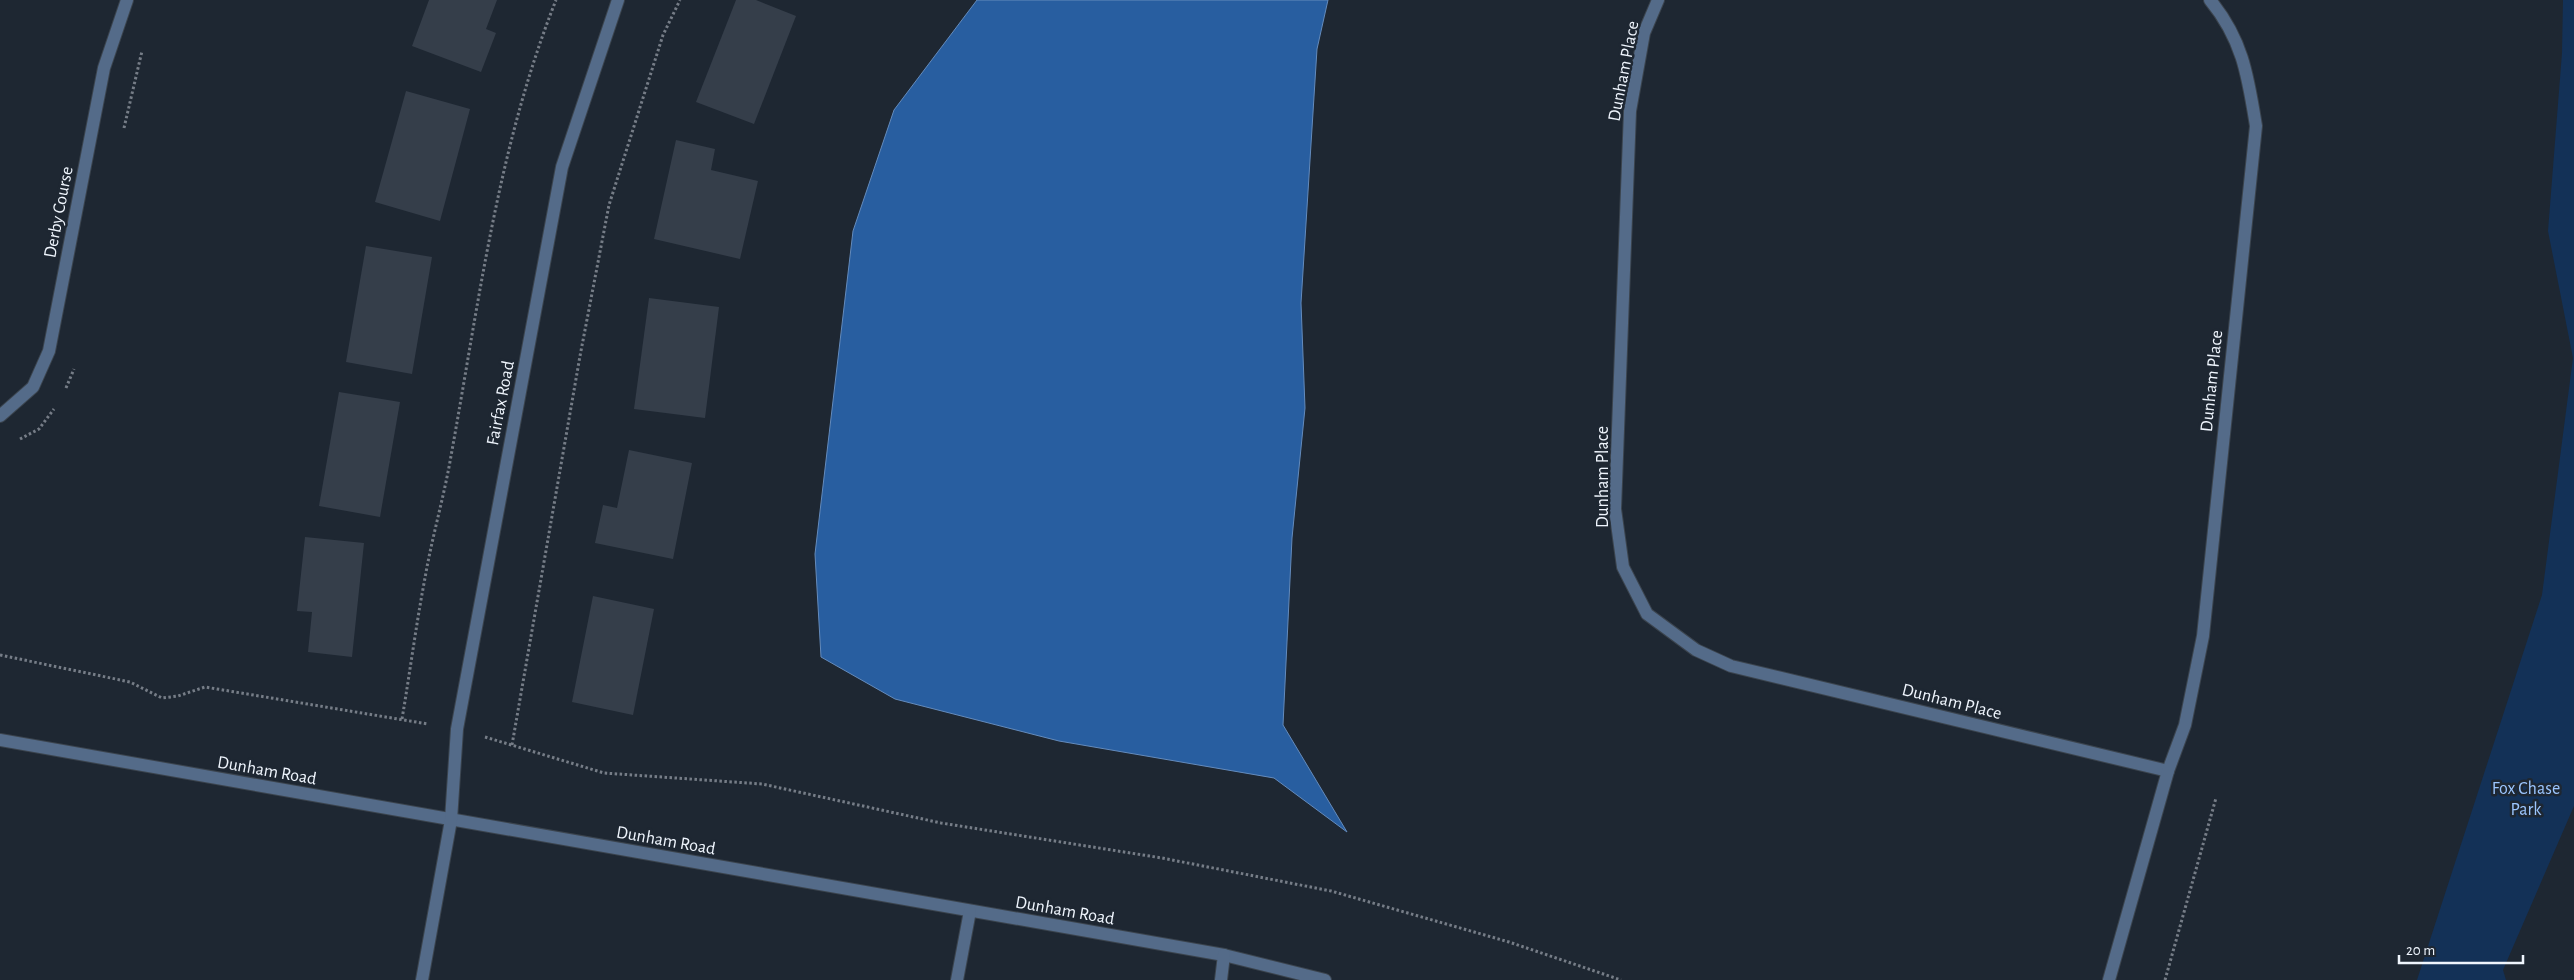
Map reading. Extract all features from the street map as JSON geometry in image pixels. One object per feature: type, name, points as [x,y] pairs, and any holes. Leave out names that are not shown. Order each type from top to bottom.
[{"type":"street","name":"Derby Course","points":[[0,416],[33,387],[49,351],[104,68],[127,0]]},
{"type":"street","name":"Fairfax Road","points":[[422,980],[451,820],[457,729],[562,167],[618,0]]},
{"type":"street","name":"Dunham Place","points":[[1658,0],[1644,33],[1630,111],[1615,509],[1623,567],[1647,614],[1696,650],[1731,666],[2168,771]]},
{"type":"street","name":"Dunham Place","points":[[2109,980],[2168,771],[2185,725],[2203,636],[2256,126],[2241,48],[2221,14],[2210,0]]},
{"type":"street","name":"Dunham Road","points":[[0,740],[1224,956],[1325,980]]},
{"type":"street","points":[[958,980],[970,911]]},
{"type":"street","points":[[1221,980],[1224,956]]},
{"type":"path","points":[[402,720],[425,577],[451,457],[474,318],[504,164],[530,70],[556,0]]},
{"type":"path","points":[[512,744],[578,366],[609,205],[660,44],[680,0]]},
{"type":"path","points":[[0,656],[130,682],[162,698],[178,696],[205,687],[457,729],[512,744],[604,774],[762,784],[941,823],[1162,858],[1330,891],[1509,942],[1621,980]]},
{"type":"path","points":[[2165,980],[2216,798]]},
{"type":"green space","name":"Fox Chase Park","points":[[2563,0],[2574,0],[2574,806],[2503,970],[2506,980],[2417,980],[2542,595],[2573,358],[2548,231],[2562,53]]},
{"type":"shaded area","points":[[977,0],[1328,0],[1317,49],[1301,303],[1305,408],[1292,538],[1283,725],[1347,832],[1274,778],[1059,741],[895,699],[821,657],[815,554],[853,231],[894,110]]},
{"type":"building","points":[[429,0],[497,0],[486,29],[496,33],[481,72],[412,46]]},
{"type":"building","points":[[736,0],[756,0],[796,16],[754,124],[696,102]]},
{"type":"building","points":[[406,91],[470,109],[440,221],[375,202]]},
{"type":"building","points":[[676,140],[715,149],[711,170],[758,181],[740,259],[654,239]]},
{"type":"building","points":[[366,246],[432,257],[412,374],[346,362]]},
{"type":"building","points":[[649,298],[719,307],[705,418],[634,409]]},
{"type":"building","points":[[339,392],[400,402],[380,517],[319,506]]},
{"type":"building","points":[[629,450],[692,463],[673,559],[595,543],[603,505],[617,508]]},
{"type":"building","points":[[305,537],[364,543],[352,657],[308,652],[312,612],[297,611]]},
{"type":"building","points":[[593,596],[654,609],[633,715],[572,702]]}]
